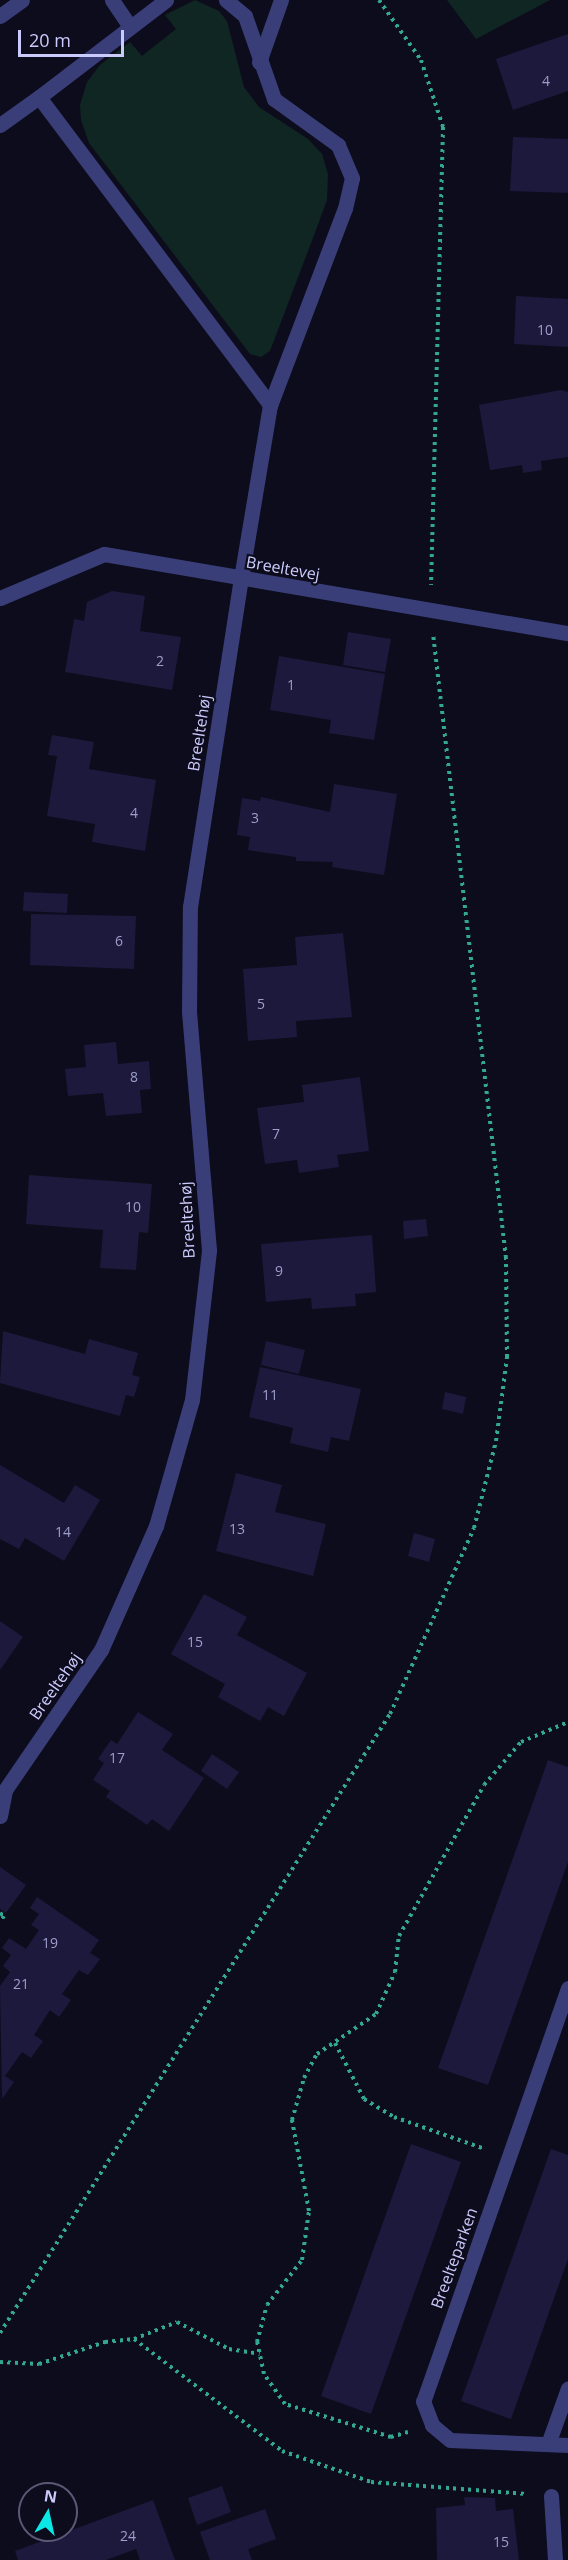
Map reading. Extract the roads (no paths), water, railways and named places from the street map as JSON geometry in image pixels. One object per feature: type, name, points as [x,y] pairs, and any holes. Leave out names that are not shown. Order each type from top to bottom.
[{"type":"street","points":[[0,16],[22,0]]},
{"type":"street","points":[[112,0],[130,27]]},
{"type":"street","points":[[0,125],[166,0]]},
{"type":"street","name":"Breeltehøj","points":[[0,1816],[5,1790],[101,1650],[156,1526],[192,1400],[209,1250],[189,1012],[190,907],[270,405],[345,208],[352,178],[338,145],[274,99],[259,62],[245,15],[226,0]]},
{"type":"street","points":[[259,62],[281,0]]},
{"type":"street","points":[[39,97],[270,405]]},
{"type":"street","name":"Breeltevej","points":[[0,598],[104,554],[568,633]]},
{"type":"street","name":"Breelteparken","points":[[548,2444],[450,2440],[432,2425],[423,2401],[568,1988]]},
{"type":"street","points":[[568,2388],[548,2444],[568,2445]]},
{"type":"street","points":[[552,2496],[555,2560]]}]
